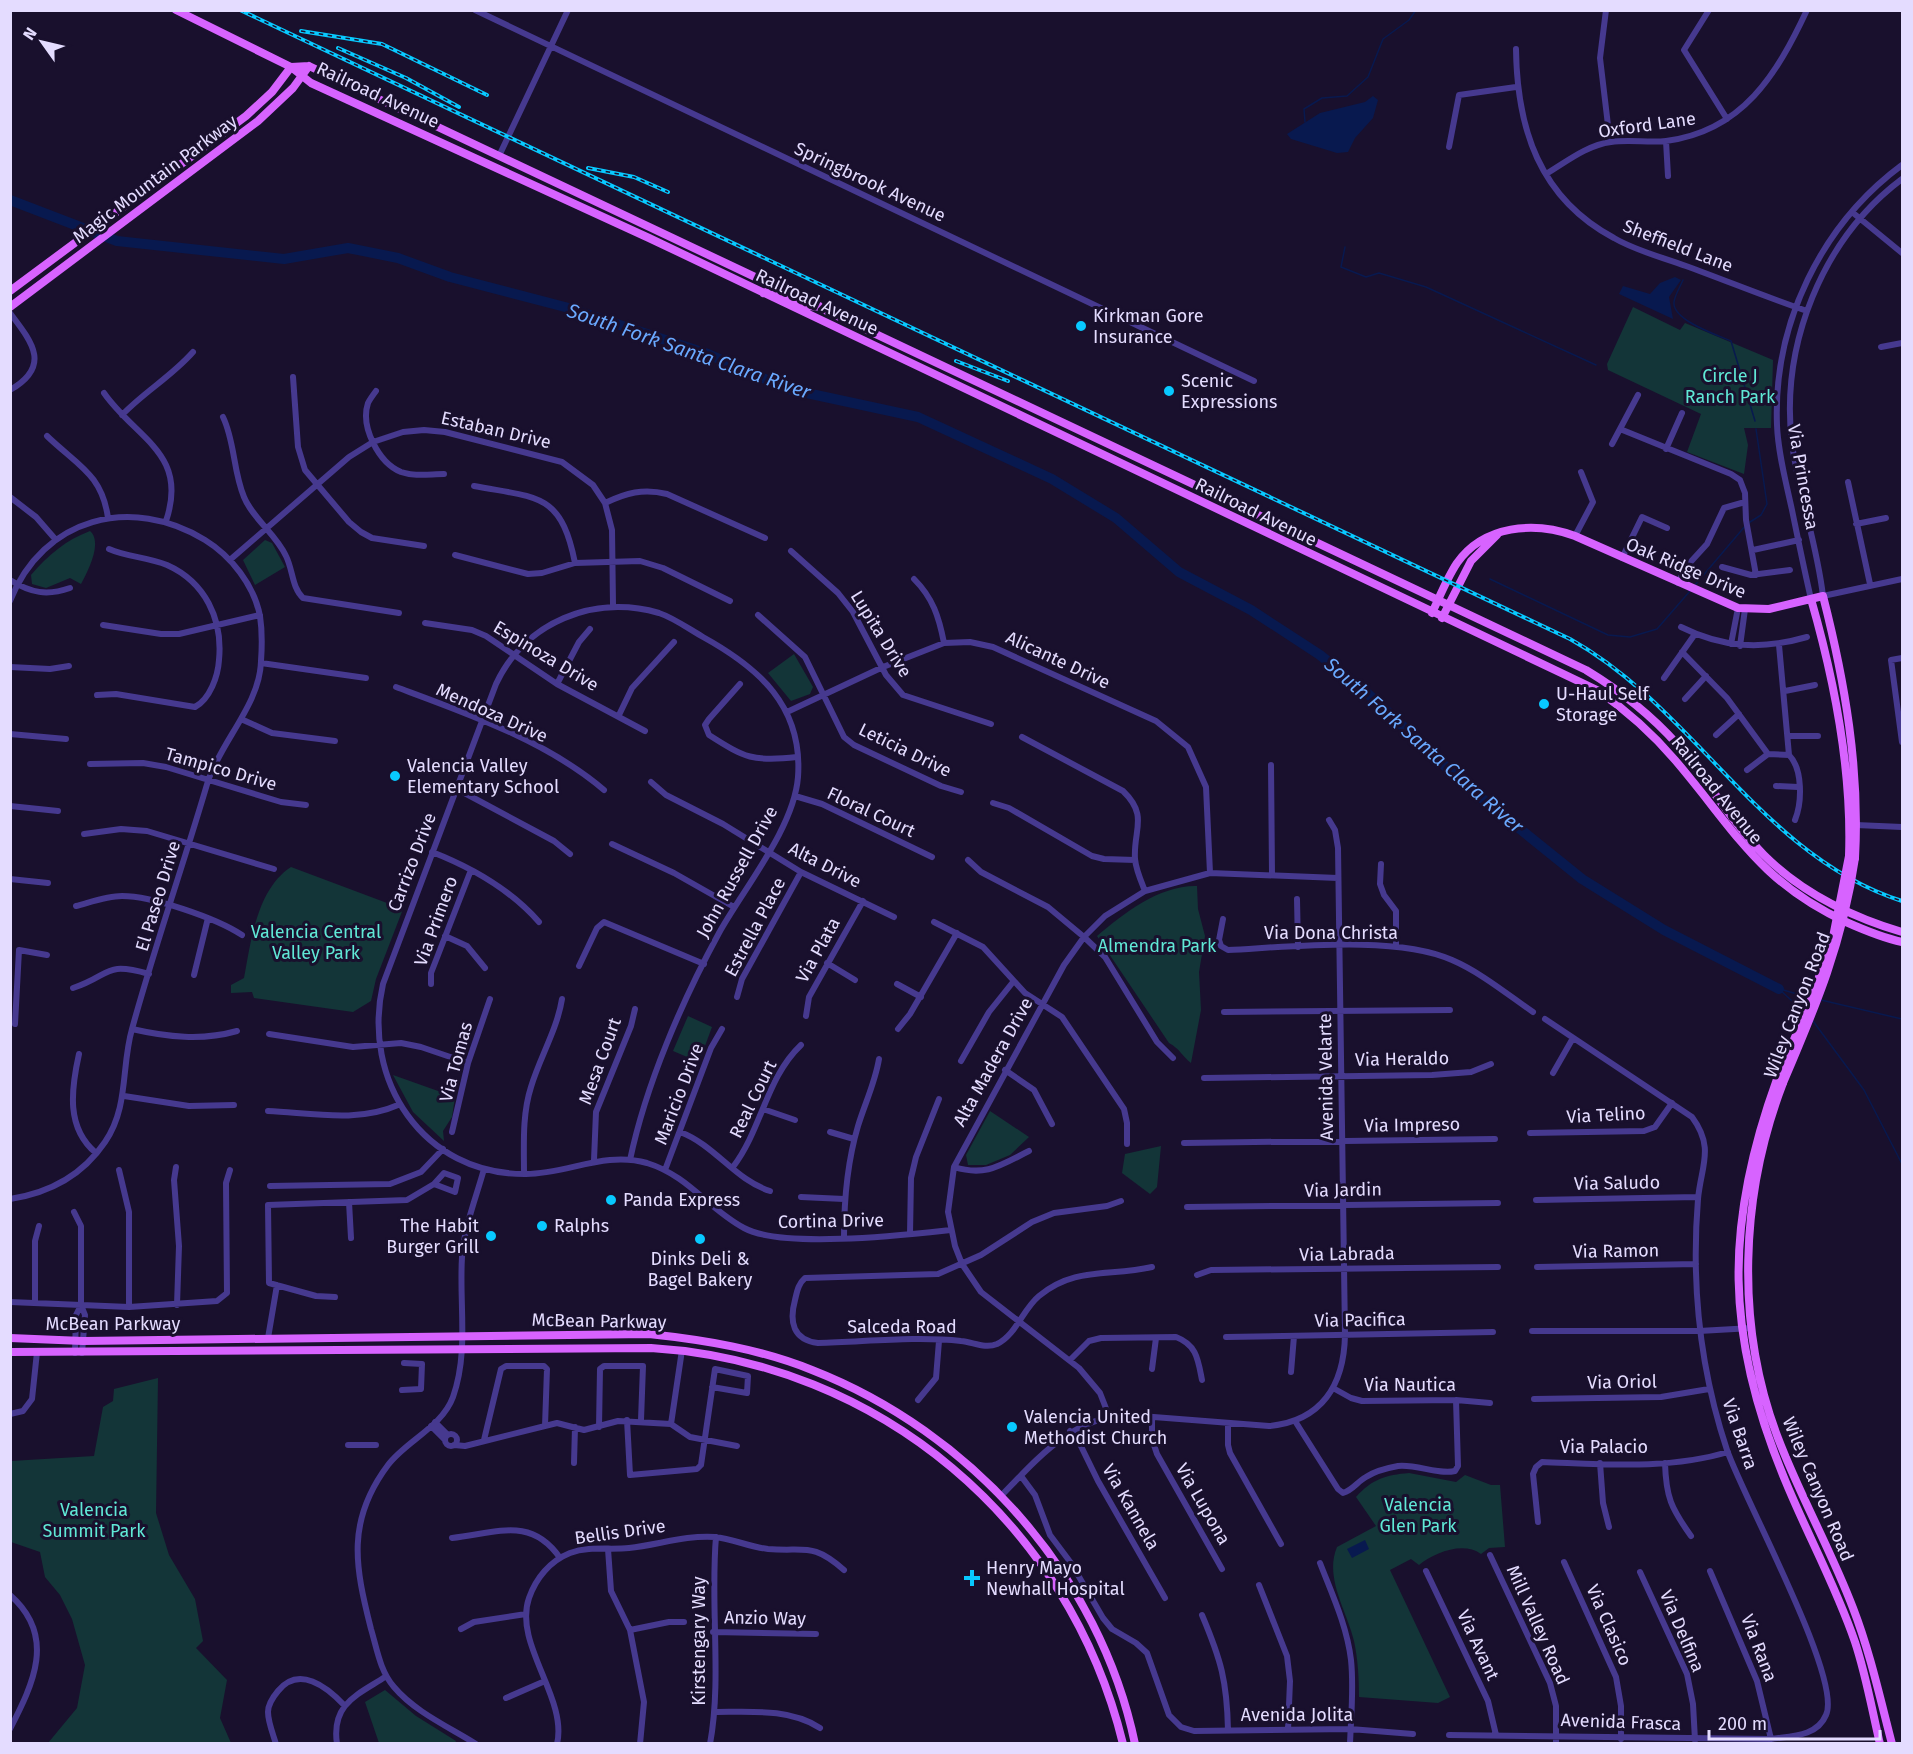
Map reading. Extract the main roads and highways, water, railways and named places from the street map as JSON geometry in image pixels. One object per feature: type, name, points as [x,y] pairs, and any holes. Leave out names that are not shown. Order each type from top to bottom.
[{"type":"main road","points":[[176,10],[291,67]]},
{"type":"main road","name":"Railroad Avenue","points":[[291,67],[309,66],[1586,670],[1608,683],[1642,710],[1677,745],[1745,835],[1782,872],[1834,906],[1870,922],[1902,932]]},
{"type":"main road","name":"Magic Mountain Parkway","points":[[10,306],[258,121],[309,66]]},
{"type":"main road","name":"Railroad Avenue","points":[[291,67],[311,83],[447,143],[1597,690],[1647,729],[1675,760],[1760,866],[1786,888],[1831,915],[1859,928],[1902,942]]},
{"type":"main road","name":"Magic Mountain Parkway","points":[[10,291],[246,116],[272,92],[291,67]]},
{"type":"main road","points":[[763,293],[775,292],[806,307],[819,306]]},
{"type":"main road","name":"Oak Ridge Drive","points":[[1432,613],[1452,572],[1465,554],[1484,538],[1510,530],[1537,527],[1575,536],[1741,609],[1769,609],[1823,596]]},
{"type":"main road","points":[[1442,618],[1471,561],[1497,535]]},
{"type":"main road","name":"Via Princessa","points":[[1823,596],[1847,705],[1853,827]]},
{"type":"main road","name":"Via Princessa","points":[[1811,598],[1841,738],[1853,827]]},
{"type":"main road","name":"Wiley Canyon Road","points":[[1853,827],[1852,857],[1829,952],[1753,1150],[1739,1225],[1737,1282],[1741,1329],[1751,1383],[1762,1422],[1856,1644],[1880,1743]]},
{"type":"main road","name":"Wiley Canyon Road","points":[[1780,1081],[1752,1204],[1748,1253],[1752,1328],[1765,1397],[1794,1478],[1853,1608],[1871,1663],[1892,1743]]},
{"type":"main road","name":"McBean Parkway","points":[[10,1338],[79,1341],[649,1334],[761,1353],[838,1381],[900,1414],[954,1453],[1001,1496],[1064,1574],[1085,1610],[1110,1663],[1126,1707],[1135,1743]]},
{"type":"main road","points":[[271,1352],[278,1343],[319,1337]]},
{"type":"main road","points":[[244,1352],[256,1348],[268,1338]]},
{"type":"main road","name":"McBean Parkway","points":[[10,1352],[271,1352],[591,1347],[682,1350],[741,1361],[785,1373],[855,1403],[935,1453],[985,1495],[1033,1552],[1076,1616],[1106,1684],[1123,1743]]},
{"type":"main road","points":[[1786,1482],[1794,1478]]},
{"type":"waterway","points":[[1305,122],[1304,109],[1322,98],[1347,96],[1368,77],[1383,39],[1409,20],[1416,10]]},
{"type":"waterway","name":"South Fork Santa Clara River","points":[[10,200],[117,241],[284,259],[348,248],[398,258],[450,277],[565,307],[708,354],[788,389],[918,417],[1052,479],[1116,518],[1179,572],[1251,610],[1320,655],[1374,699],[1463,783],[1582,879],[1664,930],[1779,989]]},
{"type":"waterway","points":[[1345,247],[1341,267],[1366,277],[1379,273],[1426,287],[1596,365]]},
{"type":"waterway","points":[[1683,280],[1674,302],[1675,309],[1687,321],[1731,341],[1755,421]]},
{"type":"waterway","points":[[1750,522],[1761,515],[1767,504],[1756,429]]},
{"type":"waterway","points":[[1695,585],[1746,525]]},
{"type":"waterway","points":[[1490,579],[1608,635],[1630,637],[1657,629],[1690,591]]},
{"type":"waterway","name":"South Fork Santa Clara River","points":[[1779,989],[1803,1011]]},
{"type":"waterway","points":[[1780,989],[1807,997]]},
{"type":"waterway","points":[[1821,1000],[1902,1019]]},
{"type":"waterway","name":"South Fork Santa Clara River","points":[[1813,1021],[1864,1090],[1902,1164]]},
{"type":"railway","points":[[240,10],[1570,639],[1615,669],[1655,703],[1768,817],[1808,851],[1852,880],[1902,901]]},
{"type":"railway","points":[[301,31],[382,44],[487,95]]},
{"type":"railway","points":[[338,48],[406,78],[459,107]]},
{"type":"railway","points":[[588,168],[634,177],[668,192]]},
{"type":"railway","points":[[956,361],[1008,381]]},
{"type":"place","name":"Kirkman Gore Insurance","points":[[1081,326]]},
{"type":"place","name":"Scenic Expressions","points":[[1169,391]]},
{"type":"place","name":"U-Haul Self Storage","points":[[1544,704]]},
{"type":"place","name":"Valencia Valley Elementary School","points":[[395,776]]},
{"type":"place","name":"Panda Express","points":[[611,1200]]},
{"type":"place","name":"Ralphs","points":[[542,1226]]},
{"type":"place","name":"The Habit Burger Grill","points":[[491,1236]]},
{"type":"place","name":"Dinks Deli & Bagel Bakery","points":[[700,1239]]},
{"type":"place","name":"Valencia United Methodist Church","points":[[1012,1427]]},
{"type":"place","name":"Henry Mayo Newhall Hospital","points":[[972,1578]]},
{"type":"park label","name":"Circle J Ranch Park","points":[[1730,386]]},
{"type":"park label","name":"Valencia Central Valley Park","points":[[316,942]]},
{"type":"park label","name":"Almendra Park","points":[[1157,946]]},
{"type":"park label","name":"Valencia Glen Park","points":[[1418,1516]]},
{"type":"park label","name":"Valencia Summit Park","points":[[94,1520]]}]
